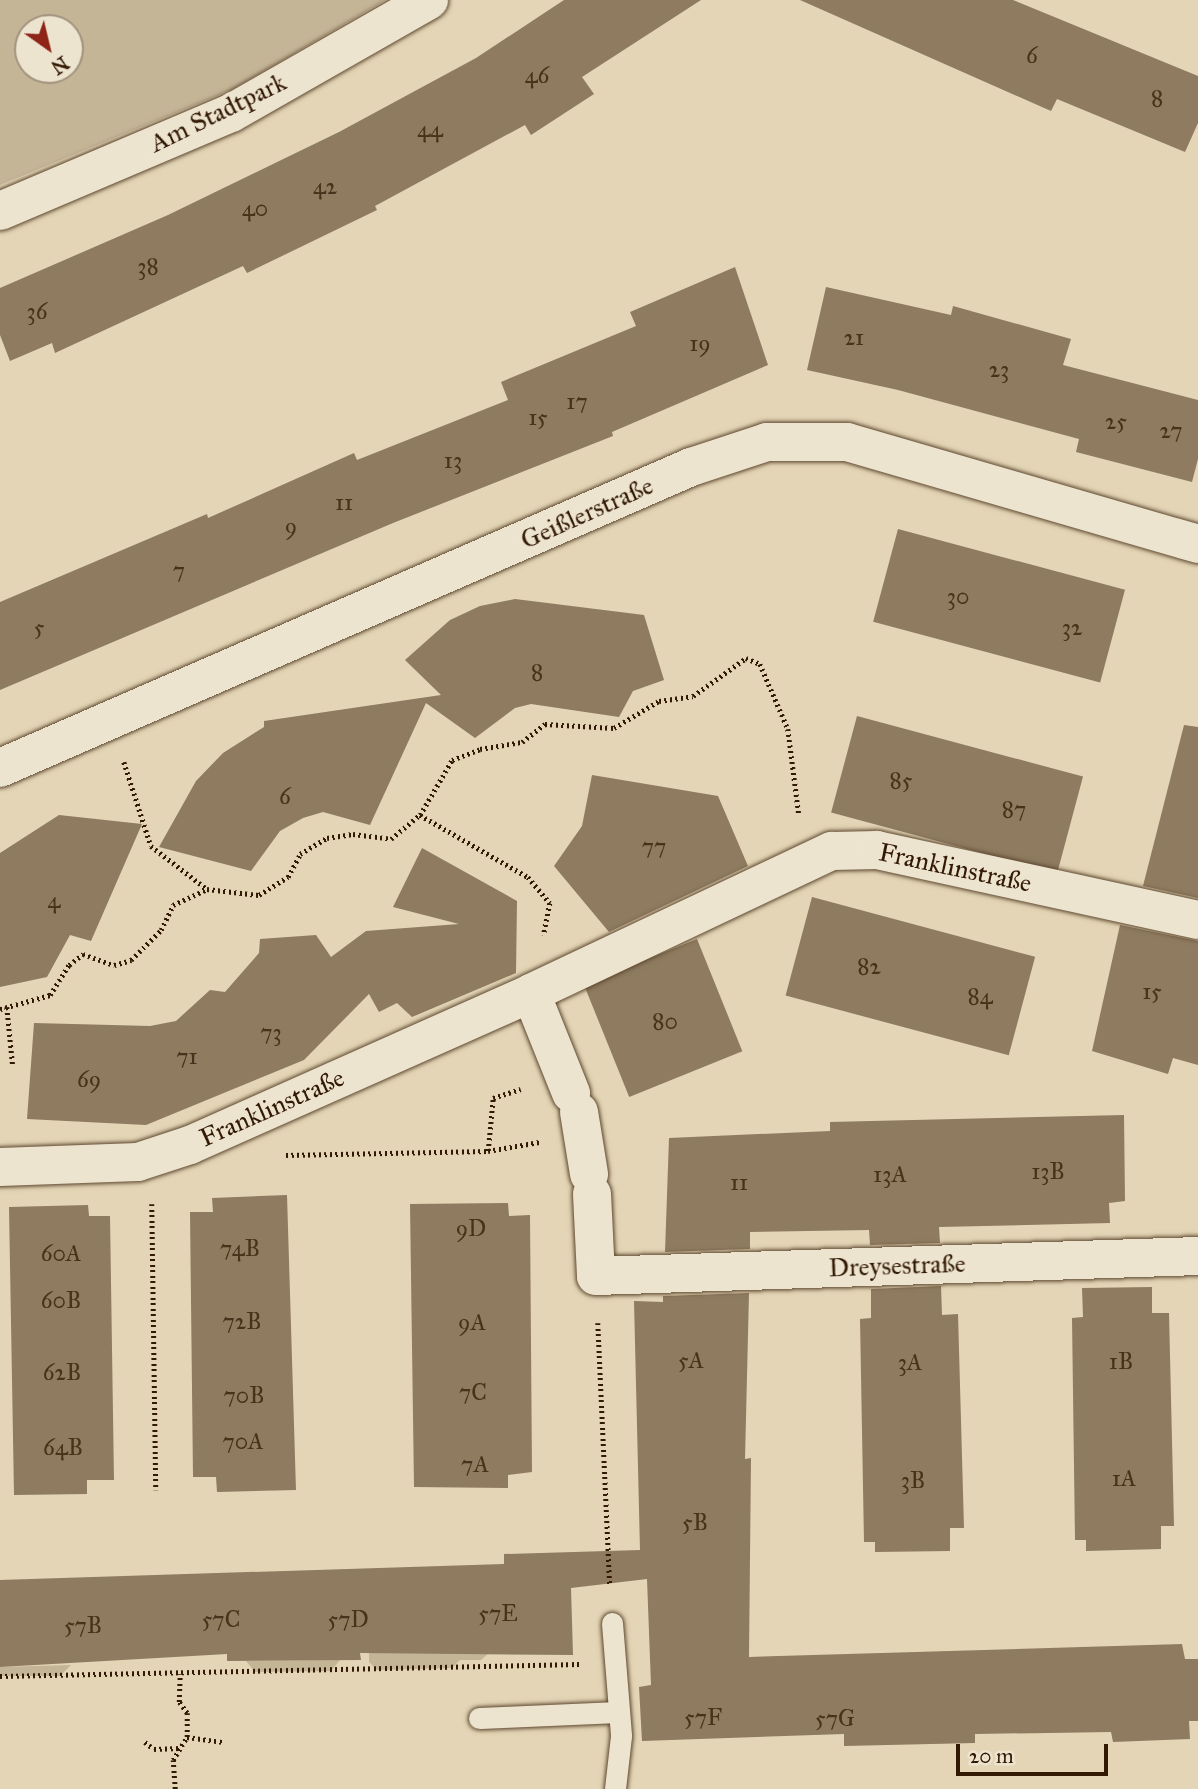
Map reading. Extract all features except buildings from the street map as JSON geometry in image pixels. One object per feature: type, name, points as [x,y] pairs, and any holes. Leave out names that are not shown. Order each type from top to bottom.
[{"type":"street","name":"Am Stadtpark","points":[[0,211],[231,113],[429,0]]},
{"type":"street","name":"Geißlerstraße","points":[[0,768],[691,467],[767,442],[847,442],[1198,544]]},
{"type":"street","name":"Franklinstraße","points":[[0,1167],[151,1157],[238,1122],[532,991],[832,851],[877,850],[1198,920]]},
{"type":"street","points":[[532,991],[571,1094],[591,1184],[596,1276]]},
{"type":"street","name":"Dreysestraße","points":[[596,1276],[1198,1256]]},
{"type":"lane","points":[[612,1623],[619,1712],[615,1789]]},
{"type":"lane","points":[[479,1718],[619,1712]]},
{"type":"path","points":[[105,723],[122,758],[151,846],[207,889],[259,895],[288,877],[300,854],[327,838],[354,834],[391,839],[420,814],[452,760],[480,748],[522,742],[545,724],[614,728],[659,701],[692,696],[746,658],[760,664],[788,729],[795,811],[832,851]]},
{"type":"path","points":[[420,814],[528,877],[550,903],[532,991]]},
{"type":"path","points":[[0,1009],[50,995],[69,965],[83,954],[114,965],[131,960],[161,930],[173,905],[207,889]]},
{"type":"path","points":[[7,1007],[13,1067]]},
{"type":"path","points":[[238,1122],[256,1156],[488,1151],[493,1098],[571,1094]]},
{"type":"path","points":[[151,1157],[156,1490]]},
{"type":"path","points":[[596,1276],[612,1623]]},
{"type":"path","points":[[0,1676],[538,1666]]},
{"type":"path","points":[[175,1789],[173,1760],[187,1737],[187,1713],[179,1702],[180,1674]]},
{"type":"path","points":[[187,1737],[224,1742]]},
{"type":"path","points":[[145,1742],[155,1749],[180,1748]]},
{"type":"shaded area","points":[[0,0],[385,0],[233,89],[0,185]]},
{"type":"shaded area","points":[[369,1653],[489,1653],[481,1660],[460,1660],[452,1668],[377,1670],[369,1662]]},
{"type":"shaded area","points":[[340,1660],[331,1671],[255,1672],[246,1661]]},
{"type":"shaded area","points":[[71,1665],[60,1676],[0,1676],[0,1667]]}]
